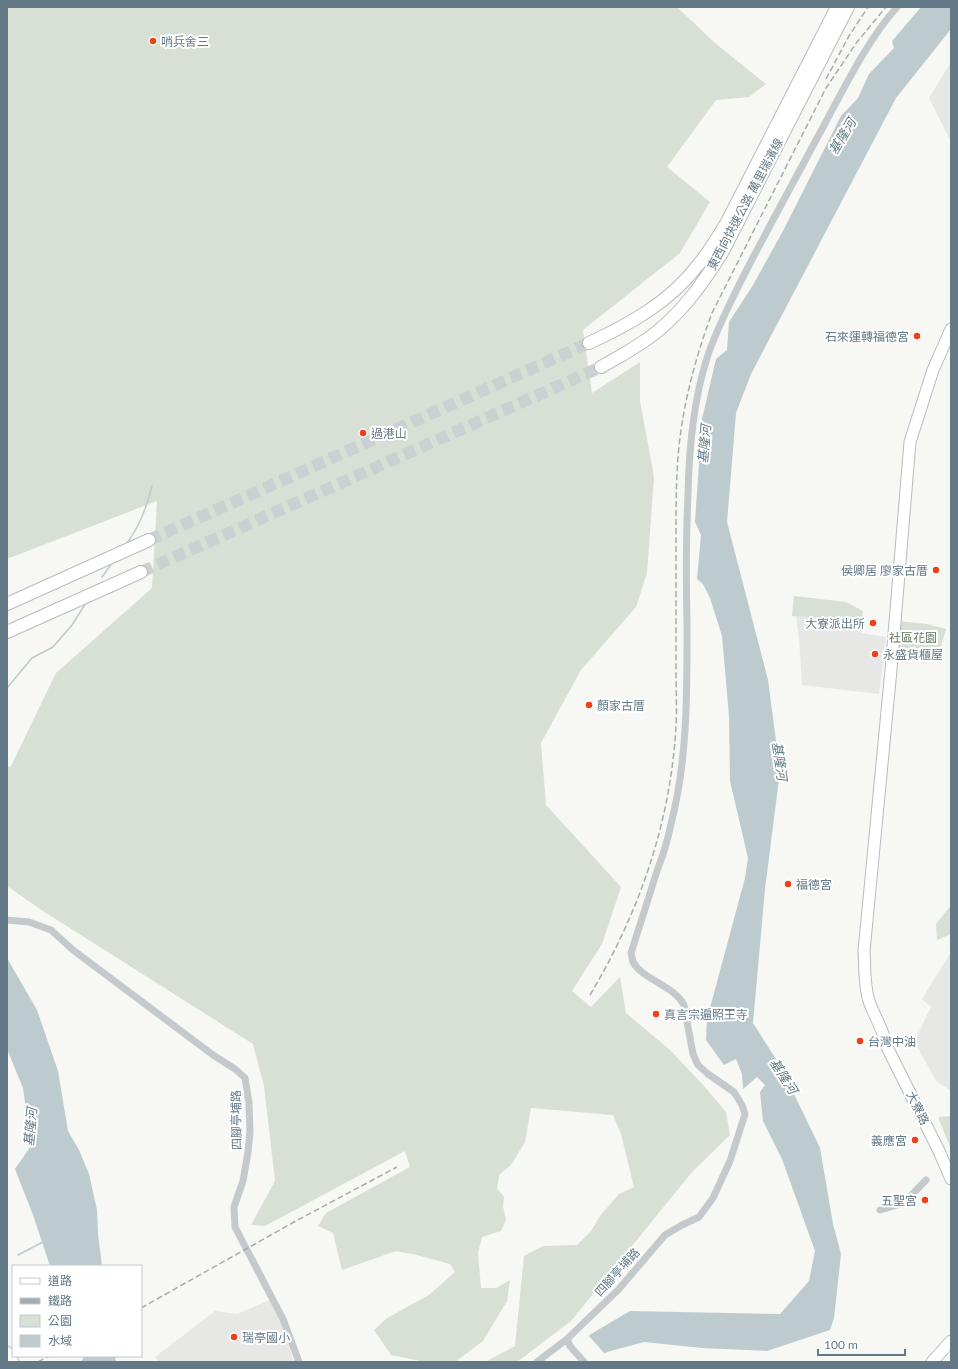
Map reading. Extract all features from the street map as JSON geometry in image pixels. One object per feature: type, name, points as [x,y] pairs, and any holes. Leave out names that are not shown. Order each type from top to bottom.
[{"type":"highway","name":"東西向快速公路 萬里瑞濱線","points":[[590,343],[639,318],[673,293],[698,266],[727,222],[837,7]]},
{"type":"highway","name":"東西向快速公路 萬里瑞濱線","points":[[601,367],[646,340],[666,323],[680,310],[710,272],[723,251],[848,7]]},
{"type":"highway","points":[[7,604],[149,540]]},
{"type":"highway","points":[[7,632],[141,572]]},
{"type":"main road","name":"大寮路","points":[[951,329],[933,370],[910,442],[891,670],[864,951],[865,977],[869,1000],[885,1038],[886,1046],[939,1151],[951,1179]]},
{"type":"main road","name":"大寮路","points":[[885,1038],[892,1043],[922,1100],[951,1165]]},
{"type":"main road","points":[[932,1362],[951,1341]]},
{"type":"main road","points":[[938,1362],[951,1348]]},
{"type":"street","name":"四腳亭埔路","points":[[537,1362],[567,1339],[618,1290],[665,1235],[699,1217],[713,1198],[733,1154],[745,1114],[742,1105],[734,1092],[708,1074],[698,1065],[693,1054],[684,1006],[680,999],[673,992],[638,969],[633,962],[631,953],[658,868],[664,855],[676,806],[683,762],[686,709],[686,572],[690,439],[698,396],[707,360],[717,331],[754,255],[858,64],[888,17],[897,7]]},
{"type":"street","name":"四腳亭埔路","points":[[7,920],[29,922],[51,930],[73,950],[213,1055],[235,1069],[245,1078],[249,1103],[250,1132],[243,1181],[234,1207],[235,1227],[283,1319],[299,1362]]},
{"type":"street","points":[[880,1210],[904,1203],[926,1180]]},
{"type":"street","points":[[567,1339],[570,1346],[584,1362]]},
{"type":"shaded area","points":[[951,62],[951,142],[929,98]]},
{"type":"shaded area","points":[[796,616],[862,621],[861,633],[886,637],[879,694],[802,685]]},
{"type":"shaded area","points":[[951,952],[951,1091],[936,1081],[918,1048],[917,1036],[931,1007],[922,999]]},
{"type":"shaded area","name":"瑞亭國小","points":[[270,1300],[279,1317],[294,1362],[160,1362],[155,1357],[215,1311],[237,1314]]},
{"type":"green space","points":[[7,7],[677,7],[715,43],[766,84],[749,97],[716,100],[667,167],[710,202],[680,253],[583,330],[592,393],[640,362],[640,401],[654,477],[647,573],[636,607],[581,670],[541,743],[546,805],[621,887],[602,944],[572,991],[591,1007],[620,977],[626,1013],[670,1050],[704,1086],[726,1112],[730,1135],[692,1172],[571,1321],[517,1362],[485,1362],[515,1346],[524,1256],[543,1246],[577,1245],[591,1231],[600,1216],[619,1194],[634,1187],[621,1134],[613,1115],[531,1108],[525,1142],[511,1165],[499,1175],[497,1189],[504,1196],[503,1206],[506,1220],[501,1231],[482,1237],[478,1253],[481,1288],[496,1288],[510,1280],[507,1301],[483,1341],[455,1362],[425,1362],[391,1355],[374,1330],[387,1318],[429,1295],[455,1272],[450,1264],[396,1251],[342,1270],[333,1233],[318,1226],[326,1213],[410,1167],[405,1151],[265,1226],[251,1225],[275,1181],[264,1086],[253,1044],[43,911],[7,886],[7,768],[11,766],[56,673],[152,588],[157,501],[7,559]]},
{"type":"green space","points":[[794,596],[846,602],[863,611],[862,621],[792,616]]},
{"type":"green space","name":"社區花園","points":[[897,621],[927,624],[946,629],[941,646],[918,653],[893,651]]},
{"type":"green space","points":[[951,905],[951,934],[937,940],[936,924]]},
{"type":"green space","points":[[951,1116],[951,1149],[938,1117]]},
{"type":"water","name":"基隆河","points":[[921,7],[951,7],[951,29],[896,98],[751,374],[736,413],[727,522],[768,680],[780,771],[765,889],[753,1023],[781,1067],[820,1148],[833,1224],[841,1254],[834,1318],[830,1330],[767,1351],[702,1348],[644,1342],[607,1352],[594,1362],[559,1362],[591,1334],[630,1311],[780,1314],[809,1281],[815,1251],[782,1159],[763,1121],[760,1092],[765,1085],[757,1077],[743,1089],[742,1074],[736,1059],[724,1065],[706,1040],[707,1019],[745,878],[748,858],[730,781],[729,716],[722,636],[710,598],[703,584],[697,579],[701,535],[695,522],[702,419],[716,359],[727,350],[729,322],[753,285],[784,229],[841,116],[858,98],[869,74],[894,48],[892,41]]},
{"type":"water","name":"基隆河","points":[[7,958],[37,1010],[58,1071],[68,1131],[79,1150],[89,1174],[97,1210],[102,1265],[50,1265],[33,1215],[15,1169],[31,1146],[23,1088],[7,1049]]},
{"type":"water","points":[[84,1357],[115,1357],[116,1362],[81,1362]]},
{"type":"pier","points":[[588,1335],[606,1355],[597,1362],[559,1362],[558,1360]]},
{"type":"waterway","points":[[126,544],[142,516],[152,486]]},
{"type":"waterway","points":[[102,577],[112,563]]},
{"type":"waterway","points":[[7,688],[32,658],[53,647],[72,625],[86,603]]},
{"type":"waterway","points":[[18,1255],[43,1242]]},
{"type":"tunnel","points":[[149,540],[589,343]]},
{"type":"tunnel","points":[[141,572],[601,367]]},
{"type":"railway","points":[[826,79],[849,36],[868,7]]},
{"type":"railway","points":[[590,995],[608,964],[623,932],[650,866],[660,831],[667,797],[673,761],[676,718],[677,468],[681,429],[687,395],[701,345],[712,313],[826,88],[857,42],[886,7]]},
{"type":"railway","points":[[142,1307],[294,1222],[397,1167]]},
{"type":"railway","points":[[38,1362],[47,1357]]},
{"type":"place","name":"哨兵舍三","points":[[153,41]]},
{"type":"place","name":"石來運轉福德宮","points":[[917,336]]},
{"type":"place","name":"過港山","points":[[363,433]]},
{"type":"place","name":"侯卿居 廖家古厝","points":[[936,570]]},
{"type":"place","name":"大寮派出所","points":[[873,623]]},
{"type":"place","name":"永盛貨櫃屋","points":[[875,654]]},
{"type":"place","name":"顏家古厝","points":[[589,705]]},
{"type":"place","name":"福德宮","points":[[788,884]]},
{"type":"place","name":"真言宗遍照王寺","points":[[656,1014]]},
{"type":"place","name":"台灣中油","points":[[860,1041]]},
{"type":"place","name":"義應宮","points":[[915,1140]]},
{"type":"place","name":"五聖宮","points":[[925,1200]]},
{"type":"place","name":"瑞亭國小","points":[[234,1337]]}]
